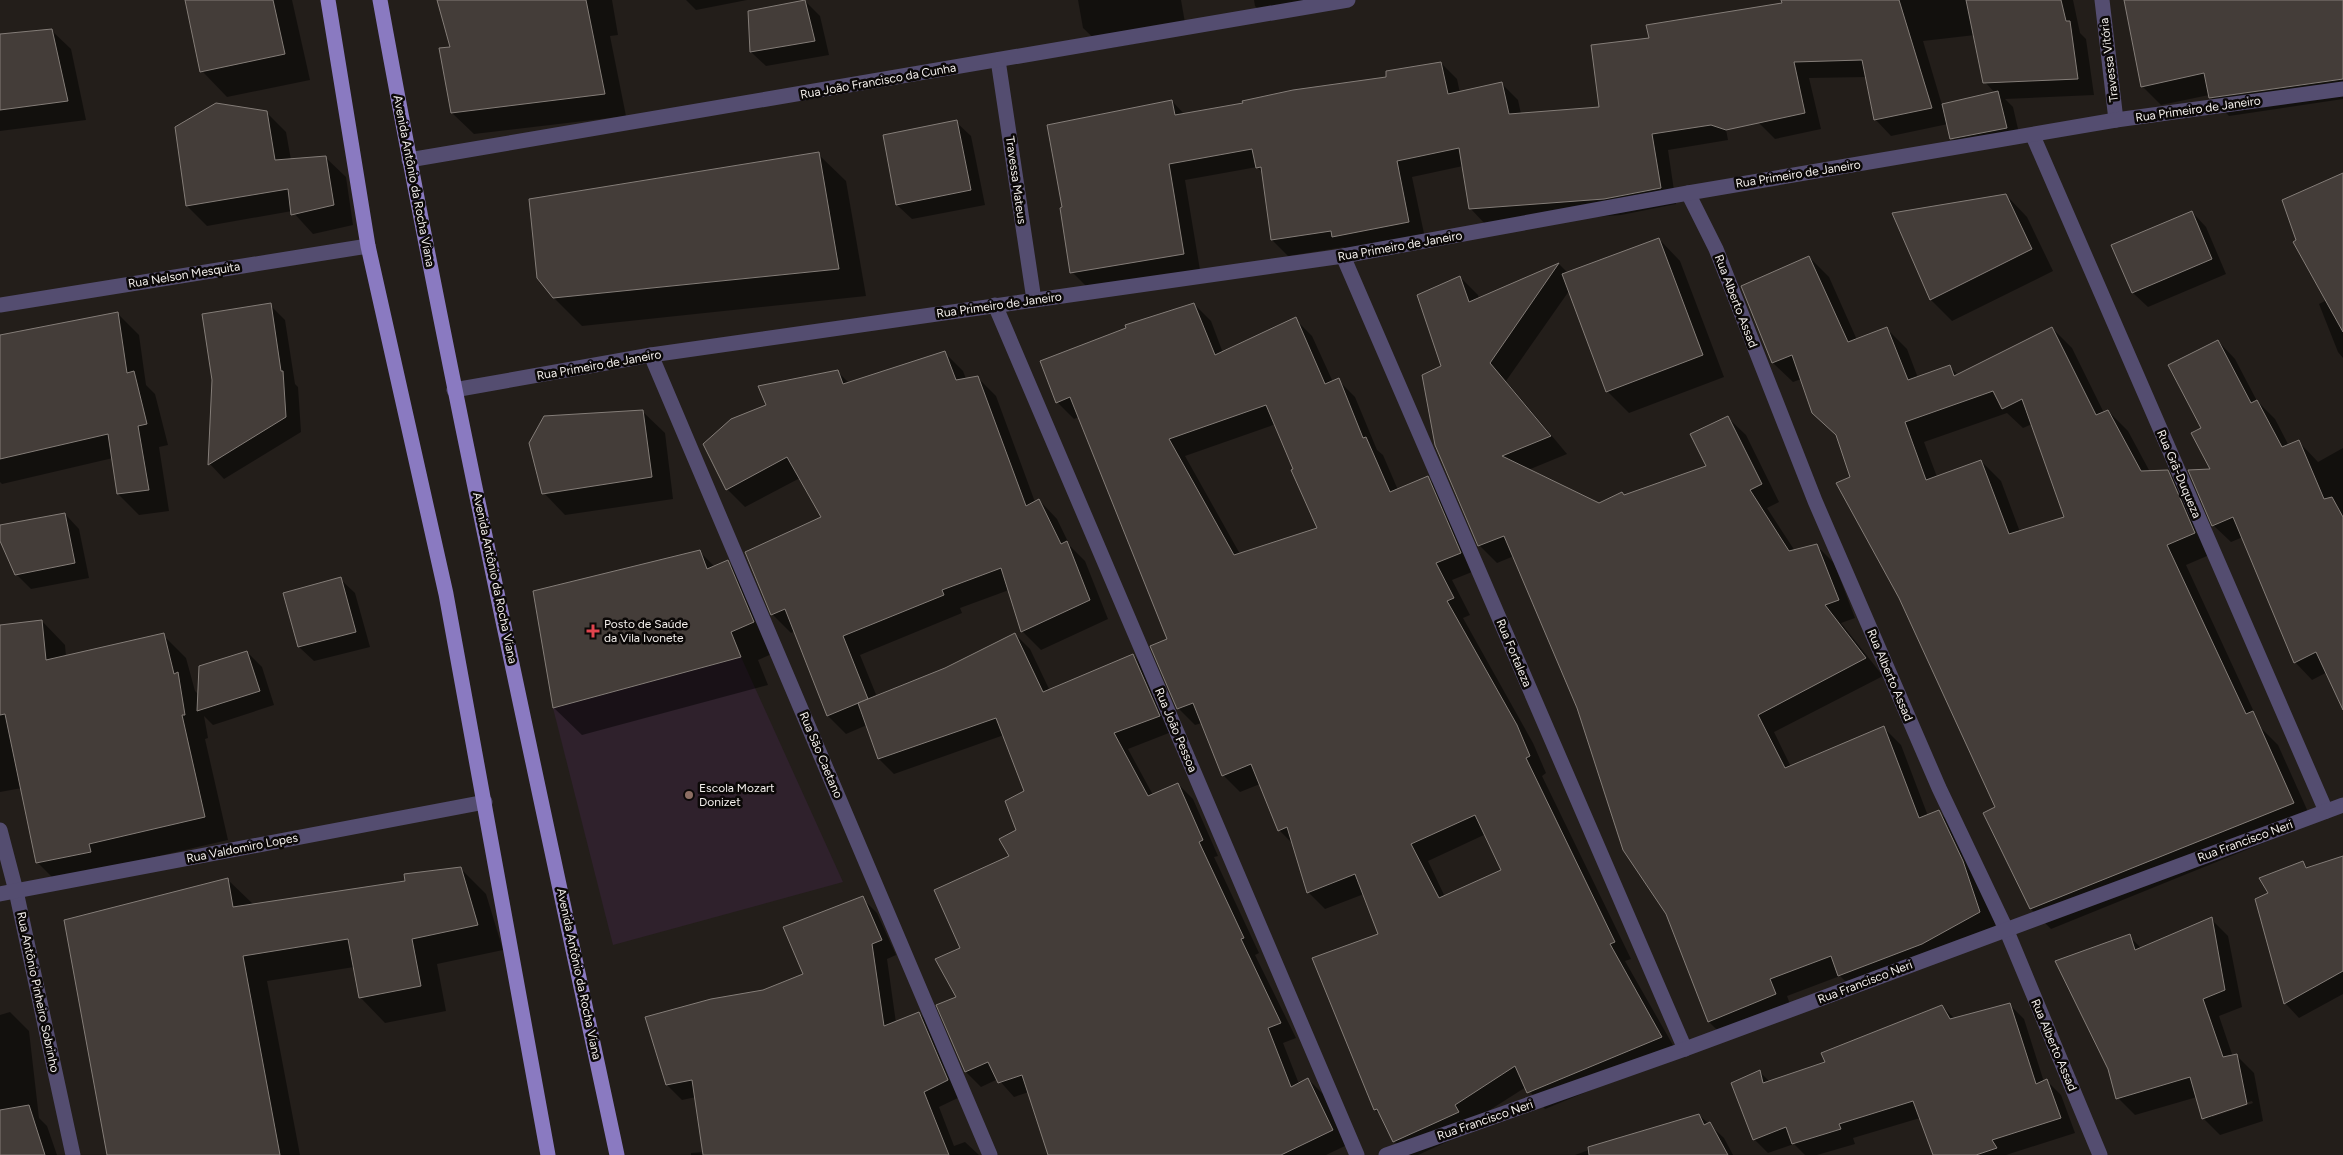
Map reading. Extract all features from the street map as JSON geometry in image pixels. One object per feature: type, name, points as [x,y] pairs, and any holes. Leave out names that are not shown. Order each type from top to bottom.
[{"type":"main road","points":[[328,0],[368,246],[446,594],[548,1155]]},
{"type":"main road","name":"Avenida Antônio da Rocha Viana","points":[[380,0],[454,390],[617,1155]]},
{"type":"street","name":"Rua João Francisco da Cunha","points":[[409,160],[1348,0]]},
{"type":"street","name":"Travessa Vitória","points":[[2102,0],[2116,120]]},
{"type":"street","name":"Travessa Mateus","points":[[998,60],[1034,300]]},
{"type":"street","name":"Rua Primeiro de Janeiro","points":[[454,390],[651,355],[1343,256],[1688,193],[2033,136],[2116,120],[2343,89]]},
{"type":"street","name":"Rua Grã-Duqueza","points":[[2033,136],[2326,812]]},
{"type":"street","name":"Rua Alberto Assad","points":[[1688,193],[1716,249],[1815,501],[1935,779],[2006,929],[2100,1155]]},
{"type":"street","name":"Rua Nelson Mesquita","points":[[0,305],[368,246]]},
{"type":"street","name":"Rua Fortaleza","points":[[1343,256],[1685,1050]]},
{"type":"street","name":"Rua João Pessoa","points":[[995,305],[1357,1155]]},
{"type":"street","name":"Rua São Caetano","points":[[651,355],[990,1155]]},
{"type":"street","name":"Rua Valdomiro Lopes","points":[[0,894],[485,802]]},
{"type":"street","name":"Rua Francisco Neri","points":[[1386,1155],[1685,1050],[2343,805]]},
{"type":"street","name":"Rua Antônio Pinheiro Sobrinho","points":[[0,830],[16,891],[73,1155]]},
{"type":"shaded area","name":"Escola Mozart Donizet","points":[[741,657],[843,882],[613,945],[553,708]]},
{"type":"building","points":[[185,0],[273,0],[285,54],[200,72]]},
{"type":"building","points":[[437,0],[586,0],[605,94],[451,113],[439,48],[450,47]]},
{"type":"building","points":[[805,0],[815,41],[750,52],[748,11]]},
{"type":"building","points":[[1781,0],[1899,0],[1932,108],[1874,120],[1862,60],[1794,62],[1805,113],[1726,130],[1711,125],[1652,134],[1661,188],[1604,199],[1469,209],[1459,148],[1397,161],[1409,222],[1332,237],[1331,231],[1271,240],[1261,167],[1256,168],[1252,149],[1169,164],[1184,254],[1070,273],[1060,208],[1062,207],[1047,125],[1172,100],[1175,115],[1243,103],[1242,101],[1293,90],[1386,77],[1386,71],[1441,62],[1448,94],[1502,82],[1509,114],[1599,107],[1591,45],[1649,38],[1646,25],[1782,3]]},
{"type":"building","points":[[1966,0],[2061,0],[2066,21],[2070,21],[2078,79],[1983,83]]},
{"type":"building","points":[[2124,0],[2343,0],[2343,79],[2209,98],[2204,73],[2141,87]]},
{"type":"building","points":[[52,29],[68,101],[0,110],[0,34]]},
{"type":"building","points":[[1998,91],[2007,128],[1950,139],[1942,104]]},
{"type":"building","points":[[216,103],[267,111],[275,160],[326,156],[334,205],[291,215],[288,189],[186,206],[175,127]]},
{"type":"building","points":[[957,120],[971,190],[896,205],[883,135]]},
{"type":"building","points":[[819,152],[839,269],[553,298],[537,278],[529,199]]},
{"type":"building","points":[[2343,173],[2343,332],[2293,242],[2296,240],[2282,200]]},
{"type":"building","points":[[2006,194],[2032,249],[1930,300],[1892,213]]},
{"type":"building","points":[[2192,211],[2212,259],[2132,293],[2111,245]]},
{"type":"building","points":[[1659,238],[1703,355],[1606,392],[1562,274]]},
{"type":"building","points":[[1809,256],[1848,342],[1887,327],[1908,380],[1950,365],[1954,376],[2052,327],[2096,415],[2108,410],[2141,471],[2168,470],[2195,533],[2167,545],[2246,714],[2253,711],[2294,803],[2030,909],[1983,813],[1995,807],[1899,598],[1836,483],[1850,477],[1836,435],[1812,413],[1792,355],[1772,363],[1741,286]],"holes":[[[1993,391],[2002,409],[2022,399],[2064,517],[2009,534],[1981,460],[1926,480],[1905,422]]]},
{"type":"building","points":[[1559,263],[1490,363],[1551,436],[1502,456],[1599,503],[1622,492],[1624,495],[1706,466],[1690,434],[1728,416],[1762,484],[1750,490],[1789,551],[1817,544],[1839,600],[1825,605],[1866,658],[1758,715],[1785,768],[1884,726],[1919,818],[1939,810],[1963,861],[1980,912],[1922,944],[1838,976],[1831,956],[1770,979],[1776,994],[1708,1022],[1666,914],[1623,850],[1577,708],[1504,536],[1478,546],[1435,445],[1422,375],[1441,366],[1417,295],[1460,276],[1469,302]]},
{"type":"building","points":[[271,303],[281,371],[283,371],[286,417],[208,465],[212,380],[202,314]]},
{"type":"building","points":[[1194,303],[1215,355],[1296,317],[1325,384],[1339,378],[1363,438],[1366,437],[1390,492],[1428,476],[1461,553],[1436,563],[1454,598],[1447,601],[1517,725],[1530,756],[1526,758],[1615,942],[1610,944],[1662,1037],[1527,1093],[1515,1066],[1455,1105],[1459,1112],[1393,1142],[1377,1109],[1374,1110],[1312,958],[1378,934],[1355,874],[1307,893],[1287,827],[1278,831],[1251,764],[1222,776],[1193,703],[1177,709],[1150,646],[1167,639],[1070,397],[1056,403],[1040,361],[1126,328],[1125,325]],"holes":[[[1266,405],[1293,469],[1291,470],[1317,528],[1234,555],[1169,439]],[[1475,815],[1501,870],[1439,898],[1411,844]]]},
{"type":"building","points":[[118,312],[127,373],[134,371],[147,424],[138,426],[149,490],[117,494],[108,434],[0,459],[0,335]]},
{"type":"building","points":[[2218,340],[2251,403],[2257,400],[2282,447],[2299,440],[2324,499],[2332,497],[2343,517],[2343,710],[2316,652],[2294,663],[2233,517],[2212,526],[2188,470],[2210,469],[2191,433],[2201,428],[2168,365]]},
{"type":"building","points":[[945,351],[956,380],[978,376],[1026,506],[1039,499],[1061,544],[1067,541],[1090,600],[1021,632],[1001,568],[942,590],[944,595],[843,636],[868,699],[827,716],[785,609],[771,615],[745,552],[821,517],[787,457],[726,490],[703,444],[731,419],[766,405],[758,386],[838,370],[843,384]]},
{"type":"building","points":[[643,410],[652,477],[542,494],[529,443],[544,416]]},
{"type":"building","points":[[65,513],[75,563],[15,575],[0,541],[0,525]]},
{"type":"building","points":[[700,550],[707,569],[728,560],[754,622],[731,632],[741,657],[553,708],[533,591]]},
{"type":"building","points":[[341,577],[356,632],[298,647],[283,593]]},
{"type":"building","points":[[42,620],[46,660],[164,633],[174,674],[178,672],[185,715],[182,715],[205,817],[89,844],[91,852],[36,863],[5,714],[0,715],[0,625]]},
{"type":"building","points":[[1015,633],[1043,692],[1133,654],[1160,716],[1114,733],[1148,796],[1178,783],[1203,840],[1199,842],[1244,938],[1241,939],[1281,1023],[1268,1028],[1291,1087],[1308,1078],[1333,1130],[1281,1155],[1048,1155],[1022,1075],[998,1083],[988,1062],[965,1072],[936,1005],[956,997],[935,959],[960,948],[934,890],[1009,856],[999,839],[1016,830],[1005,801],[1024,791],[996,718],[878,759],[858,703],[945,668]]},
{"type":"building","points":[[247,651],[260,691],[197,711],[199,666]]},
{"type":"building","points":[[2343,856],[2343,971],[2284,1004],[2255,899],[2268,893],[2259,878],[2303,861],[2306,868]]},
{"type":"building","points":[[461,867],[478,925],[412,939],[421,986],[359,998],[348,939],[243,956],[280,1155],[107,1155],[64,920],[228,878],[233,907],[405,881],[404,874]]},
{"type":"building","points":[[863,896],[882,940],[872,944],[884,1026],[919,1012],[948,1080],[924,1092],[949,1155],[703,1155],[692,1080],[666,1085],[645,1017],[711,999],[763,990],[803,974],[783,927]]},
{"type":"building","points":[[2212,917],[2225,990],[2203,999],[2223,1057],[2237,1054],[2247,1104],[2202,1119],[2190,1077],[2116,1099],[2108,1069],[2055,961],[2130,934],[2135,950]]},
{"type":"building","points":[[2010,1003],[2036,1084],[2047,1079],[2061,1118],[1992,1140],[1997,1148],[1976,1155],[1933,1155],[1913,1101],[1839,1124],[1841,1129],[1792,1144],[1786,1127],[1753,1140],[1731,1083],[1760,1070],[1763,1083],[1825,1062],[1821,1053],[1942,1005],[1950,1019]]},
{"type":"building","points":[[29,1105],[45,1155],[0,1155],[0,1110]]},
{"type":"building","points":[[1699,1114],[1704,1125],[1710,1122],[1728,1155],[1589,1155],[1588,1147]]},
{"type":"place","name":"Posto de Saúde da Vila Ivonete","points":[[593,631]]},
{"type":"place","name":"Escola Mozart Donizet","points":[[689,795]]}]
